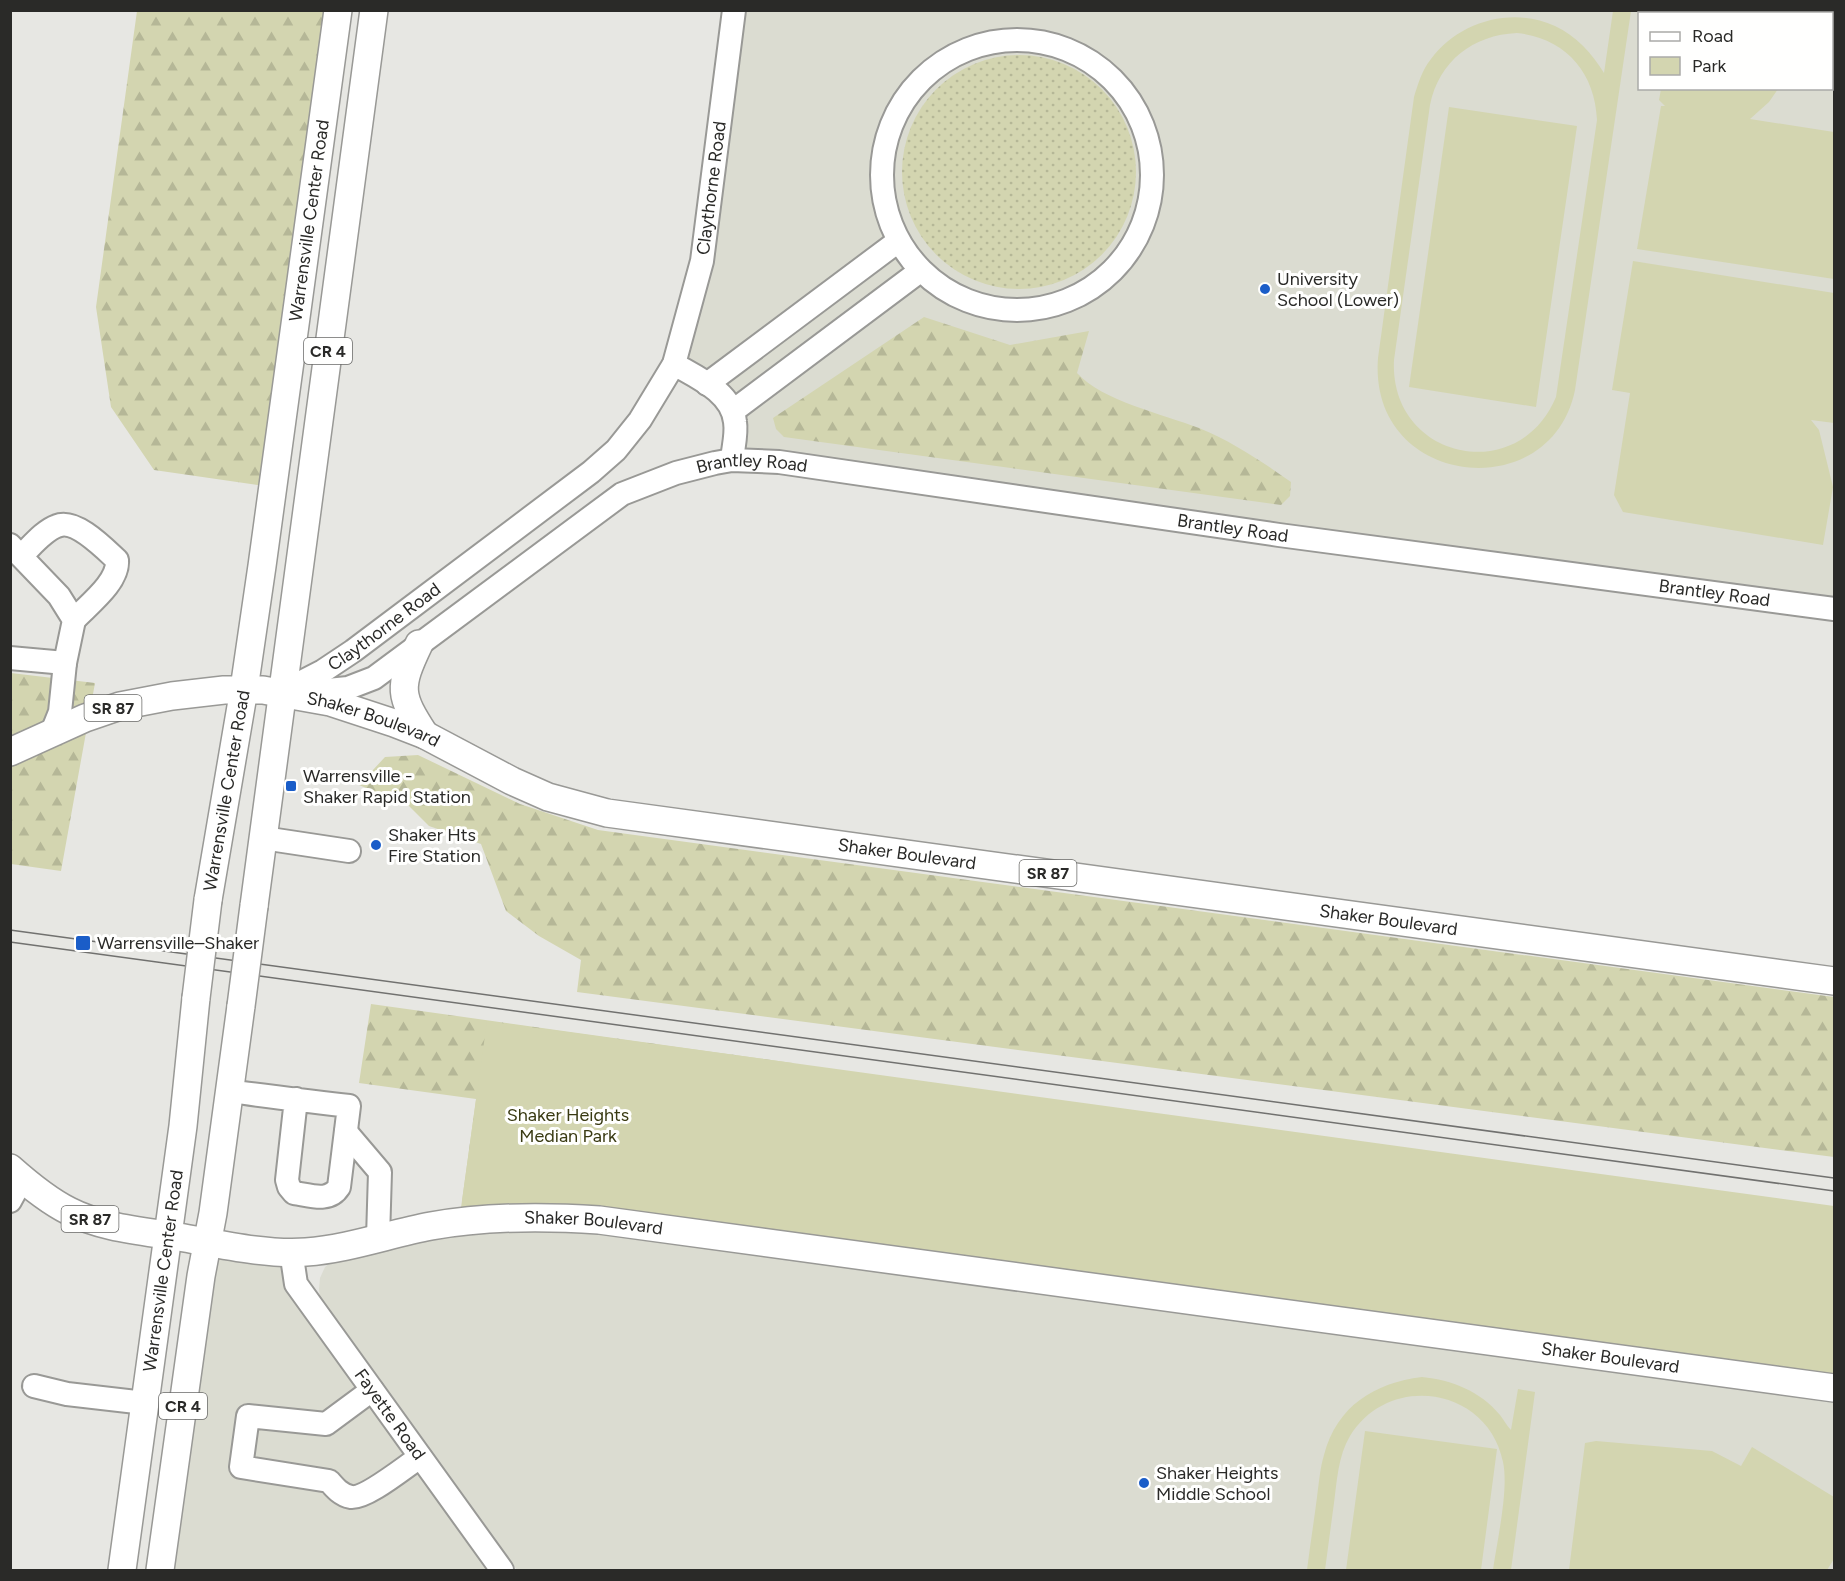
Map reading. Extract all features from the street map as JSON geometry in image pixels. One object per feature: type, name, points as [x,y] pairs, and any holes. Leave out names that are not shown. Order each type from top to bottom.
[{"type":"main road","name":"Warrensville Center Road","points":[[122,1570],[183,1126],[208,900],[244,689],[338,10]]},
{"type":"main road","name":"Warrensville Center Road","points":[[160,1570],[201,1276],[230,1091],[374,10]]},
{"type":"main road","points":[[418,644],[406,670],[404,692],[408,709],[425,735]]},
{"type":"main road","name":"Shaker Boulevard","points":[[10,752],[52,732],[120,706],[172,696],[244,689],[282,693],[330,702],[425,735],[531,790],[565,803],[607,813],[1834,981]]},
{"type":"main road","name":"Shaker Boulevard","points":[[14,1183],[80,1215],[111,1225],[207,1242],[294,1253],[327,1249],[430,1227],[495,1219],[543,1217],[625,1223],[1834,1388]]},
{"type":"street","name":"Claythorne Road","points":[[282,693],[353,651],[591,472],[616,450],[640,420],[674,364],[702,261],[734,10]]},
{"type":"street","points":[[1015,39],[1060,45],[1100,67],[1131,99],[1150,141],[1154,186],[1143,230],[1118,268],[1082,296],[1038,310],[993,309],[950,294],[920,271],[897,242],[881,191],[884,145],[901,104],[931,69],[970,47],[1015,39]]},
{"type":"street","points":[[707,384],[897,242]]},
{"type":"street","points":[[733,411],[920,271]]},
{"type":"street","points":[[674,364],[707,384],[722,396],[733,411],[735,430],[732,460]]},
{"type":"street","name":"Brantley Road","points":[[635,488],[676,473],[732,460],[779,462],[1279,535],[1834,609]]},
{"type":"street","name":"Claythorne Road","points":[[282,693],[334,690],[359,685],[374,678],[608,503],[635,488]]},
{"type":"street","points":[[52,732],[62,703],[65,663],[74,620],[114,578],[118,567],[117,560],[89,536],[71,525],[58,525],[16,551],[59,596],[74,620]]},
{"type":"street","points":[[10,658],[65,663]]},
{"type":"street","points":[[263,838],[349,851]]},
{"type":"street","points":[[230,1091],[349,1106],[339,1187],[334,1195],[328,1197],[294,1193],[289,1187],[287,1180],[296,1100]]},
{"type":"street","points":[[346,1132],[380,1172],[378,1238]]},
{"type":"street","name":"Fayette Road","points":[[294,1253],[296,1284],[502,1570]]},
{"type":"street","points":[[34,1386],[67,1394],[145,1403]]},
{"type":"street","points":[[372,1390],[326,1424],[248,1416],[241,1467],[329,1481],[339,1492],[352,1497],[364,1495],[420,1457]]},
{"type":"shaded area","name":"University School (Lower)","points":[[734,11],[1834,11],[1834,609],[745,460],[735,421],[674,364]]},
{"type":"shaded area","name":"Shaker Heights Middle School","points":[[549,1224],[1834,1396],[1834,1570],[517,1570],[326,1310],[320,1299],[320,1278],[325,1267],[332,1261],[426,1236]]},
{"type":"shaded area","points":[[207,1242],[280,1252],[502,1570],[161,1570]]},
{"type":"green space","points":[[137,11],[338,11],[272,487],[154,470],[111,407],[96,307]]},
{"type":"green space","points":[[1613,11],[1631,11],[1575,390],[1559,428],[1533,453],[1499,466],[1464,467],[1430,456],[1401,434],[1383,402],[1378,358],[1414,97],[1423,72],[1442,46],[1456,35],[1487,21],[1521,18],[1538,20],[1570,35],[1589,52],[1604,73]],"holes":[[[1517,33],[1534,36],[1563,50],[1574,60],[1590,87],[1597,120],[1556,397],[1538,426],[1514,444],[1487,451],[1459,450],[1433,439],[1412,420],[1398,394],[1394,360],[1430,105],[1441,75],[1460,53],[1486,39],[1501,35]]]},
{"type":"green space","points":[[1008,55],[1030,55],[1064,64],[1084,75],[1102,89],[1116,107],[1127,127],[1134,149],[1136,172],[1134,195],[1127,217],[1116,237],[1102,255],[1074,275],[1053,284],[1030,289],[1008,289],[985,284],[964,275],[945,263],[928,246],[907,206],[902,183],[902,161],[907,138],[916,117],[928,98],[945,81],[985,60]]},
{"type":"green space","points":[[1661,90],[1777,90],[1769,102],[1750,119],[1834,132],[1834,279],[1637,249],[1661,106],[1665,106],[1659,100]]},
{"type":"green space","points":[[1449,107],[1577,126],[1536,407],[1409,387]]},
{"type":"green space","points":[[1633,261],[1834,293],[1834,423],[1811,420],[1819,430],[1833,487],[1823,545],[1623,512],[1614,495],[1630,393],[1612,390]]},
{"type":"green space","points":[[924,317],[1010,345],[1089,331],[1077,373],[1088,383],[1117,399],[1199,428],[1235,446],[1291,482],[1290,496],[1281,505],[784,437],[776,429],[773,418]]},
{"type":"green space","points":[[11,673],[95,683],[61,871],[11,864]]},
{"type":"green space","points":[[418,755],[520,804],[598,830],[1834,997],[1834,1157],[577,992],[581,960],[539,936],[506,911],[481,844],[429,826],[409,806],[359,785],[385,757]]},
{"type":"green space","points":[[371,1004],[793,1063],[462,1201],[476,1099],[359,1083]]},
{"type":"green space","name":"Shaker Heights Median Park","points":[[487,1021],[1834,1206],[1834,1388],[651,1226],[459,1222]]},
{"type":"green space","points":[[1422,1377],[1455,1384],[1474,1393],[1484,1399],[1500,1415],[1511,1430],[1518,1389],[1535,1392],[1511,1570],[1493,1570],[1505,1486],[1503,1462],[1494,1437],[1478,1417],[1458,1404],[1436,1397],[1412,1396],[1388,1403],[1367,1416],[1350,1436],[1339,1469],[1325,1570],[1307,1570],[1324,1455],[1338,1423],[1348,1410],[1373,1391]]},
{"type":"green space","points":[[1365,1431],[1497,1449],[1481,1570],[1346,1570]]},
{"type":"green space","points":[[1596,1441],[1712,1451],[1741,1466],[1752,1447],[1834,1497],[1834,1559],[1827,1570],[1569,1570],[1585,1443]]},
{"type":"tram line","points":[[10,930],[1834,1178]]},
{"type":"tram line","points":[[10,942],[1834,1191]]},
{"type":"place","name":"University School (Lower)","points":[[1265,289]]},
{"type":"place","name":"Warrensville - Shaker Rapid Station","points":[[291,786]]},
{"type":"place","name":"Shaker Hts Fire Station","points":[[376,845]]},
{"type":"place","name":"Warrensville–Shaker","points":[[83,943]]},
{"type":"place","name":"Shaker Heights Middle School","points":[[1144,1483]]}]
